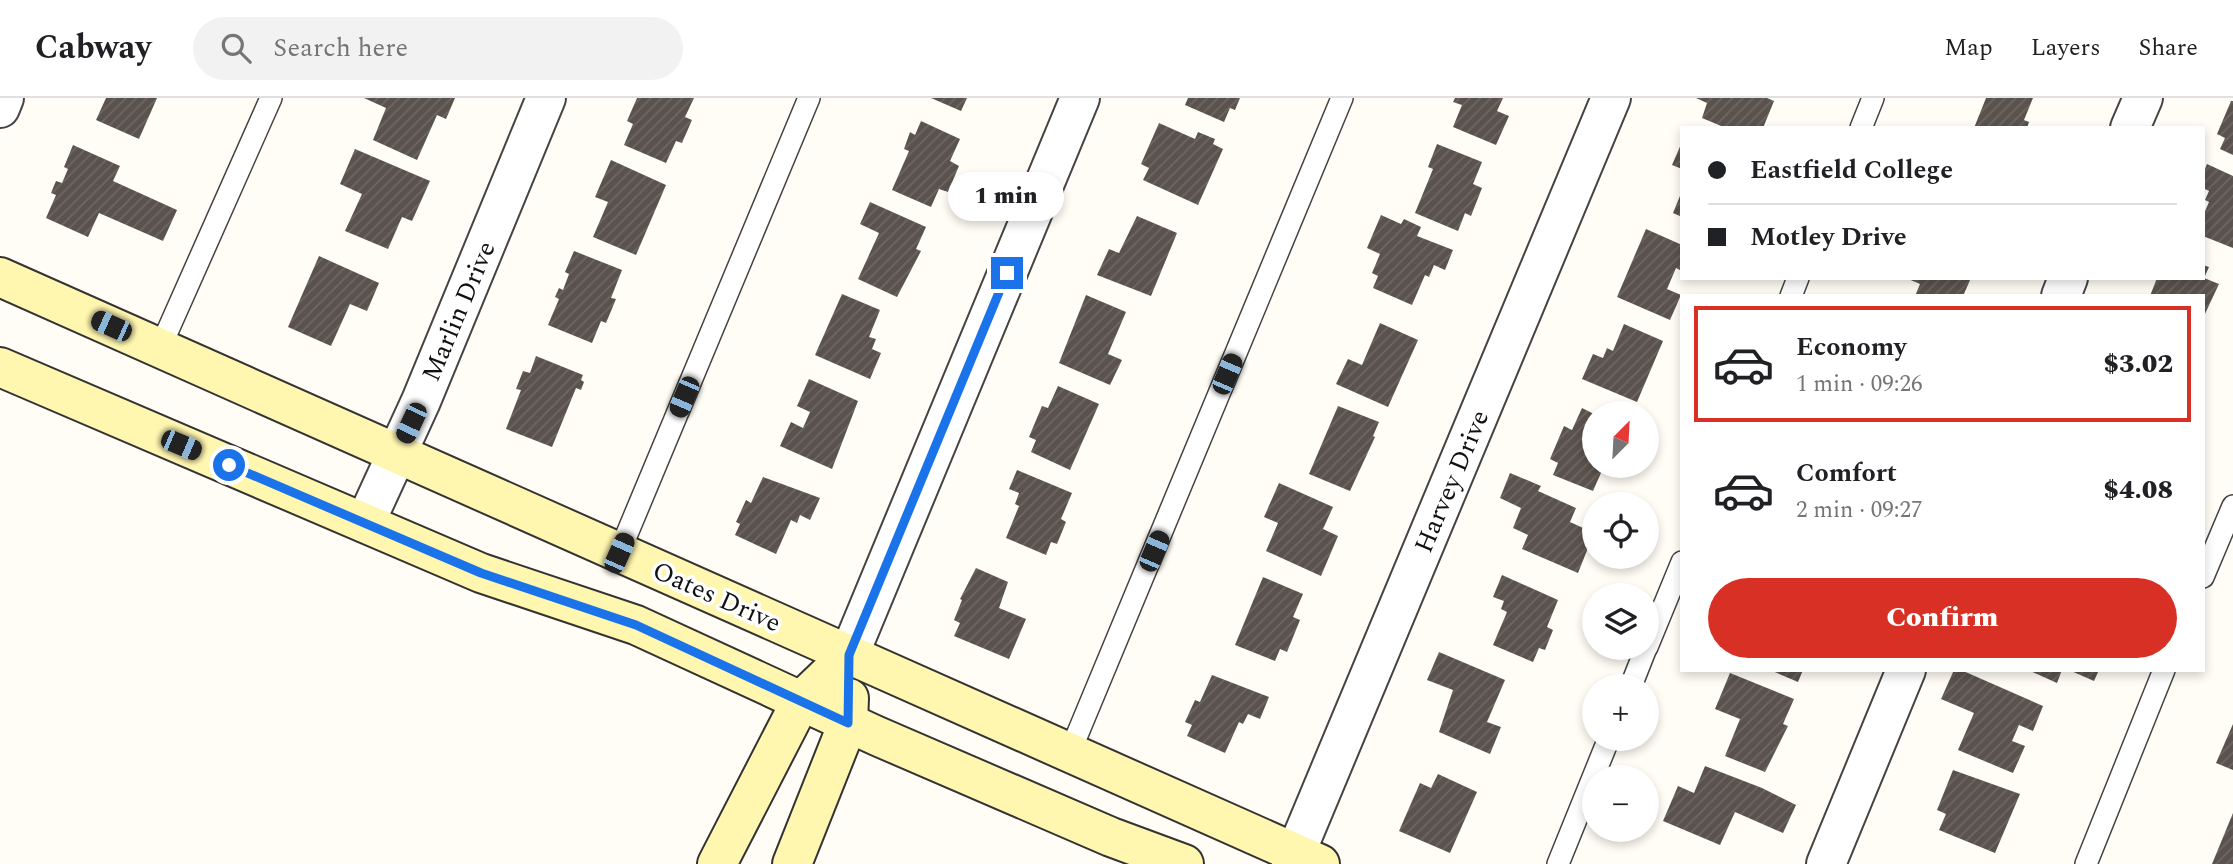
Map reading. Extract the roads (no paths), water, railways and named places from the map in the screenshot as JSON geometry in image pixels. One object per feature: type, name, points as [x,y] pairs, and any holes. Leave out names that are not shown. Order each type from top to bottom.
[{"type":"main road","name":"Oates Drive","points":[[0,277],[1070,752],[1302,860]]},
{"type":"main road","points":[[0,368],[481,573],[636,625],[848,723],[1111,837],[1184,864]]},
{"type":"main road","points":[[0,393],[11,389],[57,392]]},
{"type":"main road","points":[[717,864],[800,701],[849,655]]},
{"type":"main road","points":[[792,864],[848,723],[849,655]]},
{"type":"street","points":[[0,108],[4,98]]},
{"type":"street","name":"Marlin Drive","points":[[365,523],[547,98]]},
{"type":"street","points":[[849,655],[1080,98]]},
{"type":"street","name":"Harvey Drive","points":[[1302,860],[1611,98]]},
{"type":"street","points":[[2131,126],[2143,98]]},
{"type":"street","points":[[1826,864],[1905,672]]},
{"type":"lane","points":[[160,348],[271,98]]},
{"type":"lane","points":[[619,553],[809,98]]},
{"type":"lane","points":[[1070,752],[1342,98]]},
{"type":"lane","points":[[1862,126],[1873,98]]},
{"type":"lane","points":[[2205,572],[2233,506]]},
{"type":"lane","points":[[1659,618],[1680,567]]},
{"type":"lane","points":[[2086,864],[2163,672]]},
{"type":"lane","points":[[1558,864],[1604,751]]}]
